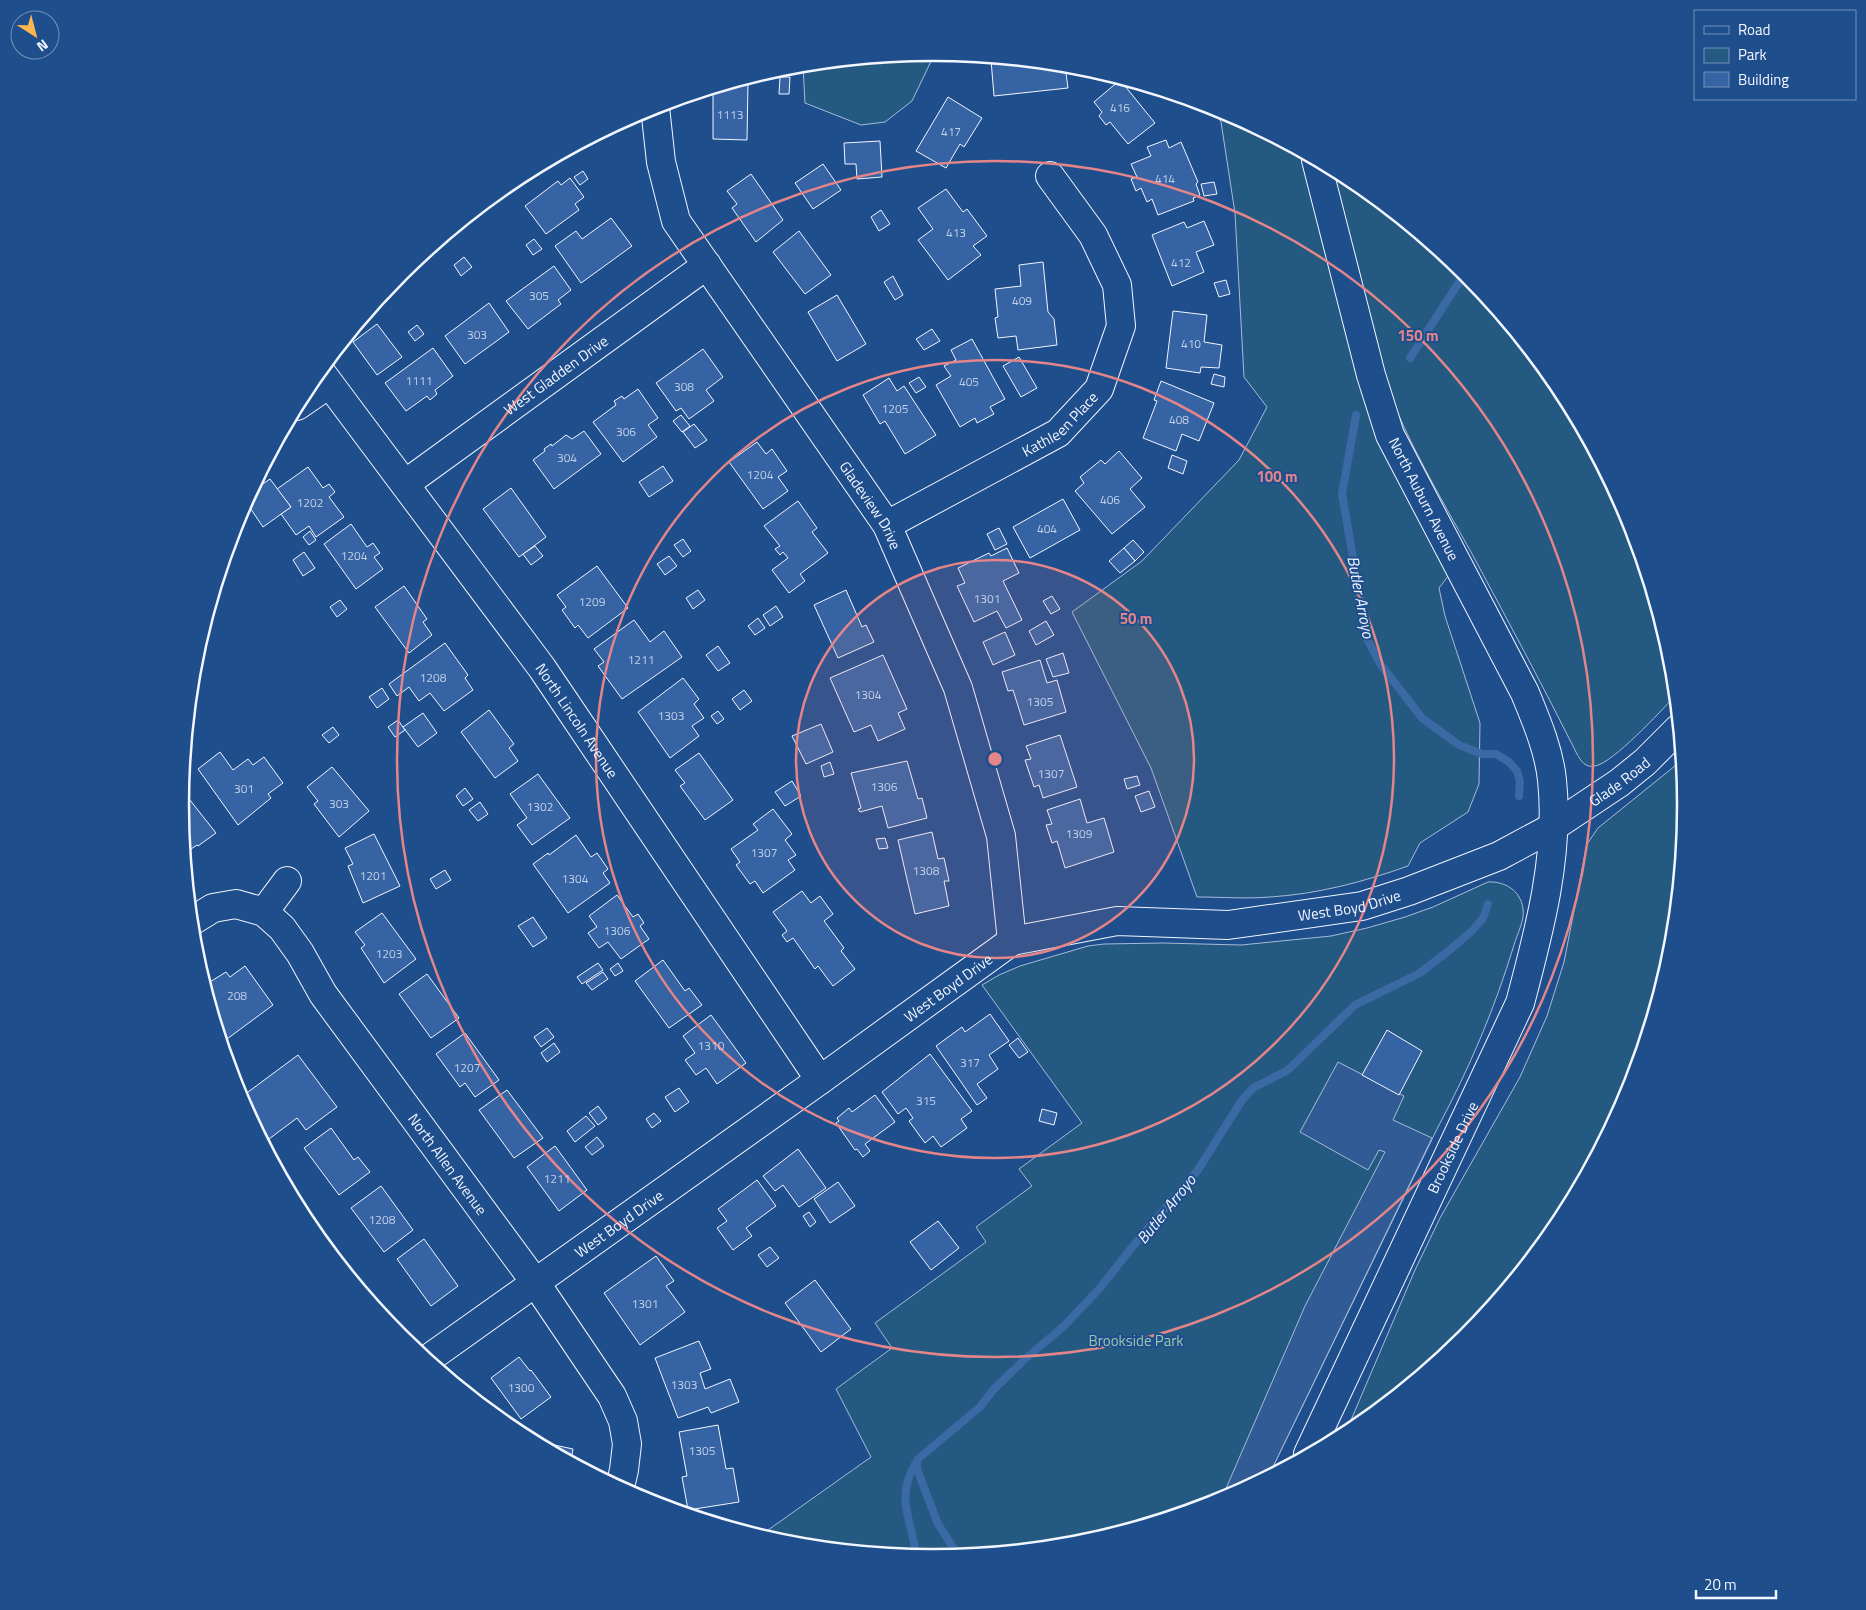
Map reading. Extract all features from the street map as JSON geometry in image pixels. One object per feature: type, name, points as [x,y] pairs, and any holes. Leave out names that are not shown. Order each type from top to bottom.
[{"type":"street","name":"Gladeview Drive","points":[[656,115],[661,162],[676,221],[887,525],[958,688],[1001,836],[1012,941]]},
{"type":"street","name":"North Auburn Avenue","points":[[1318,170],[1371,375],[1390,435],[1525,693],[1540,732],[1552,779],[1553,827]]},
{"type":"street","name":"Kathleen Place","points":[[887,525],[1058,433],[1099,389],[1121,326],[1117,285],[1093,235],[1050,176]]},
{"type":"street","name":"West Gladden Drive","points":[[405,484],[707,265]]},
{"type":"street","name":"North Lincoln Avenue","points":[[325,378],[542,668],[820,1080]]},
{"type":"street","name":"Glade Road","points":[[1553,827],[1619,783],[1645,762],[1673,734]]},
{"type":"street","name":"West Boyd Drive","points":[[433,1355],[1012,941],[1117,920],[1228,925],[1362,906],[1409,891],[1499,856],[1553,827]]},
{"type":"street","name":"Brookside Drive","points":[[1313,1444],[1520,1003],[1538,934],[1547,889],[1553,827]]},
{"type":"street","points":[[199,918],[213,908],[236,904],[264,912],[287,881]]},
{"type":"street","name":"North Allen Avenue","points":[[264,912],[282,928],[300,953],[323,994],[535,1282],[600,1376],[612,1396],[623,1421],[627,1444],[622,1480]]},
{"type":"green space","points":[[931,61],[912,101],[885,122],[861,125],[805,103],[803,73],[884,63]]},
{"type":"green space","points":[[1219,119],[1302,159],[1336,284],[1449,575],[1439,588],[1445,616],[1480,723],[1479,784],[1468,812],[1420,843],[1408,866],[1340,886],[1270,897],[1197,897],[1151,768],[1072,612],[1142,561],[1239,460],[1267,407],[1244,377],[1235,213]]},
{"type":"green space","points":[[1330,177],[1386,215],[1423,246],[1459,279],[1492,315],[1523,352],[1551,392],[1577,433],[1600,476],[1620,520],[1637,566],[1651,613],[1669,702],[1636,736],[1603,763],[1589,766],[1579,757],[1425,469],[1385,383]]},
{"type":"green space","points":[[1675,766],[1677,805],[1675,854],[1662,950],[1637,1044],[1620,1090],[1600,1134],[1577,1177],[1523,1258],[1459,1331],[1386,1395],[1351,1419],[1415,1270],[1440,1218],[1520,1077],[1547,1016],[1564,962],[1587,844],[1598,828]]},
{"type":"green space","name":"Brookside Park","points":[[1488,882],[1500,883],[1511,888],[1519,897],[1523,909],[1522,922],[1498,992],[1460,1083],[1273,1466],[1218,1492],[1172,1509],[1078,1534],[1030,1542],[982,1547],[933,1549],[884,1547],[836,1542],[769,1529],[871,1457],[836,1389],[892,1348],[875,1323],[986,1242],[976,1227],[1032,1186],[1019,1169],[1082,1123],[982,985],[1020,966],[1088,946],[1163,943],[1241,945],[1331,936],[1367,928],[1433,907]]},
{"type":"shaded area","points":[[1338,1062],[1404,1096],[1393,1120],[1432,1138],[1273,1466],[1226,1488],[1305,1306],[1385,1152],[1379,1150],[1368,1170],[1300,1132]]},
{"type":"building","points":[[991,64],[1066,74],[1068,88],[994,96]]},
{"type":"building","points":[[790,77],[789,94],[779,94],[780,78]]},
{"type":"building","points":[[748,85],[747,140],[713,139],[713,95]]},
{"type":"building","points":[[1115,85],[1126,87],[1155,123],[1128,144],[1110,122],[1106,125],[1099,116],[1102,112],[1094,102]]},
{"type":"building","points":[[948,97],[982,118],[964,147],[960,144],[946,168],[916,151]]},
{"type":"building","points":[[1166,140],[1169,148],[1181,142],[1198,182],[1196,184],[1200,195],[1193,198],[1194,201],[1158,215],[1152,199],[1147,202],[1141,188],[1136,191],[1131,179],[1137,177],[1131,164],[1151,156],[1147,147]]},
{"type":"building","points":[[880,141],[882,177],[857,179],[856,164],[845,164],[844,143]]},
{"type":"building","points":[[823,164],[841,190],[813,209],[795,183]]},
{"type":"building","points":[[583,171],[588,179],[580,185],[574,177]]},
{"type":"building","points":[[751,174],[783,220],[756,242],[732,208],[737,204],[727,191]]},
{"type":"building","points":[[570,178],[584,197],[575,204],[579,210],[546,234],[525,206],[558,181],[561,185]]},
{"type":"building","points":[[1214,182],[1217,194],[1204,196],[1201,184]]},
{"type":"building","points":[[946,189],[963,212],[967,209],[987,236],[973,246],[981,255],[948,280],[918,240],[933,229],[918,208]]},
{"type":"building","points":[[881,210],[890,224],[879,231],[871,217]]},
{"type":"building","points":[[611,218],[632,246],[581,283],[555,246],[576,231],[582,239]]},
{"type":"building","points":[[1204,221],[1214,245],[1196,252],[1204,272],[1172,286],[1152,235],[1184,222],[1187,228]]},
{"type":"building","points":[[799,231],[831,275],[805,294],[773,252]]},
{"type":"building","points":[[534,239],[542,249],[533,255],[526,245]]},
{"type":"building","points":[[464,257],[472,267],[461,276],[454,265]]},
{"type":"building","points":[[1043,262],[1048,312],[1054,319],[1057,345],[1018,350],[1016,336],[998,338],[995,318],[998,317],[995,289],[1021,286],[1019,265]]},
{"type":"building","points":[[554,266],[571,290],[558,300],[561,304],[528,329],[506,301]]},
{"type":"building","points":[[893,276],[903,295],[895,300],[884,282]]},
{"type":"building","points":[[1226,280],[1230,294],[1219,297],[1214,283]]},
{"type":"building","points":[[837,295],[866,344],[837,361],[808,312]]},
{"type":"building","points":[[489,303],[509,332],[465,364],[445,336]]},
{"type":"building","points":[[1173,311],[1207,315],[1204,342],[1222,345],[1219,368],[1201,367],[1200,373],[1166,368]]},
{"type":"building","points":[[377,324],[402,357],[377,375],[353,342]]},
{"type":"building","points":[[417,325],[424,334],[415,341],[408,332]]},
{"type":"building","points":[[932,329],[940,341],[924,350],[916,339]]},
{"type":"building","points":[[972,339],[1005,399],[990,407],[994,414],[977,423],[975,418],[960,427],[936,385],[951,376],[944,366],[956,360],[951,350]]},
{"type":"building","points":[[433,348],[453,376],[435,390],[437,394],[430,400],[427,396],[406,411],[385,383]]},
{"type":"building","points":[[703,349],[723,377],[706,390],[714,401],[689,419],[681,408],[676,411],[656,383]]},
{"type":"building","points":[[1019,357],[1037,388],[1021,397],[1003,366]]},
{"type":"building","points":[[1214,374],[1225,377],[1224,387],[1211,384]]},
{"type":"building","points":[[919,377],[926,387],[916,393],[909,383]]},
{"type":"building","points":[[889,378],[897,391],[904,386],[936,435],[905,454],[885,421],[880,424],[863,395]]},
{"type":"building","points":[[1161,381],[1214,403],[1199,441],[1182,434],[1176,451],[1143,438],[1157,401],[1154,400]]},
{"type":"building","points":[[638,389],[658,418],[648,425],[657,437],[623,462],[593,422],[616,405],[614,401],[622,396],[624,399]]},
{"type":"building","points":[[681,415],[690,426],[682,432],[673,421]]},
{"type":"building","points":[[694,424],[707,440],[695,448],[683,432]]},
{"type":"building","points":[[584,431],[601,454],[554,489],[533,460],[545,451],[544,449],[551,444],[552,446],[566,435],[572,439]]},
{"type":"building","points":[[757,442],[766,454],[772,449],[787,471],[778,477],[788,491],[763,509],[729,462]]},
{"type":"building","points":[[1119,451],[1142,478],[1130,489],[1145,507],[1112,534],[1075,491],[1084,483],[1080,477],[1101,460],[1105,464]]},
{"type":"building","points":[[1172,455],[1187,461],[1183,474],[1168,468]]},
{"type":"building","points":[[663,466],[673,481],[649,497],[639,482]]},
{"type":"building","points":[[308,467],[323,488],[329,484],[335,492],[329,497],[344,517],[316,537],[309,526],[296,535],[281,514],[291,507],[277,489]]},
{"type":"building","points":[[270,479],[291,507],[263,527],[251,509],[262,484]]},
{"type":"building","points":[[511,488],[546,537],[519,557],[483,509]]},
{"type":"building","points":[[1063,499],[1080,530],[1030,558],[1013,527]]},
{"type":"building","points":[[798,501],[817,528],[812,532],[828,553],[800,574],[805,581],[789,593],[772,570],[788,558],[783,552],[780,555],[775,549],[780,546],[764,526]]},
{"type":"building","points":[[351,524],[367,547],[373,543],[380,553],[374,557],[383,569],[356,589],[324,544]]},
{"type":"building","points":[[999,528],[1007,544],[995,550],[987,534]]},
{"type":"building","points":[[310,531],[316,540],[309,545],[303,537]]},
{"type":"building","points":[[683,539],[691,551],[683,557],[674,545]]},
{"type":"building","points":[[1133,540],[1144,552],[1135,561],[1124,548]]},
{"type":"building","points":[[535,546],[543,556],[531,565],[523,554]]},
{"type":"building","points":[[1007,548],[1019,573],[1003,581],[1022,620],[1006,628],[997,611],[974,622],[957,586],[965,583],[958,568],[989,553],[991,556]]},
{"type":"building","points":[[1124,548],[1135,561],[1120,573],[1109,561]]},
{"type":"building","points":[[304,552],[315,568],[303,576],[293,560]]},
{"type":"building","points":[[669,556],[677,566],[665,575],[657,564]]},
{"type":"building","points":[[597,566],[628,608],[588,638],[578,625],[575,628],[562,610],[566,607],[557,595]]},
{"type":"building","points":[[404,586],[427,619],[423,622],[432,635],[409,653],[375,607]]},
{"type":"building","points":[[698,590],[705,600],[693,609],[686,598]]},
{"type":"building","points":[[846,590],[862,627],[866,625],[874,642],[838,658],[814,605]]},
{"type":"building","points":[[1052,596],[1060,609],[1051,614],[1043,601]]},
{"type":"building","points":[[340,600],[347,609],[337,617],[330,607]]},
{"type":"building","points":[[776,606],[783,617],[770,626],[763,615]]},
{"type":"building","points":[[758,618],[765,628],[755,635],[748,626]]},
{"type":"building","points":[[634,620],[650,642],[664,631],[682,657],[622,699],[598,666],[604,662],[594,649]]},
{"type":"building","points":[[1046,621],[1054,635],[1036,645],[1029,631]]},
{"type":"building","points":[[1005,632],[1015,655],[993,665],[983,642]]},
{"type":"building","points":[[445,643],[468,675],[465,678],[473,690],[444,711],[430,693],[419,701],[409,687],[397,696],[389,684]]},
{"type":"building","points":[[718,646],[730,663],[718,671],[706,655]]},
{"type":"building","points":[[1063,653],[1069,673],[1053,677],[1046,659]]},
{"type":"building","points":[[883,655],[907,709],[898,713],[905,729],[878,741],[871,725],[854,732],[830,678]]},
{"type":"building","points":[[1040,660],[1047,683],[1057,680],[1066,712],[1024,725],[1013,690],[1008,691],[1002,672]]},
{"type":"building","points":[[683,678],[699,699],[694,704],[704,718],[692,726],[699,736],[670,758],[638,712]]},
{"type":"building","points":[[382,688],[389,699],[377,708],[369,697]]},
{"type":"building","points":[[744,690],[752,701],[740,710],[732,699]]},
{"type":"building","points":[[489,710],[514,744],[509,748],[518,761],[495,778],[461,732]]},
{"type":"building","points":[[718,711],[724,719],[717,724],[711,716]]},
{"type":"building","points":[[423,713],[437,733],[418,747],[403,727]]},
{"type":"building","points":[[398,720],[405,730],[395,737],[388,727]]},
{"type":"building","points":[[821,724],[833,752],[806,764],[792,736]]},
{"type":"building","points":[[333,727],[339,735],[329,743],[322,735]]},
{"type":"building","points":[[1060,735],[1077,787],[1043,798],[1039,785],[1034,787],[1025,760],[1031,759],[1026,746]]},
{"type":"building","points":[[220,752],[233,770],[248,759],[253,765],[264,757],[283,783],[268,794],[271,798],[238,825],[198,769]]},
{"type":"building","points":[[699,753],[733,800],[705,820],[680,786],[685,783],[675,770]]},
{"type":"building","points":[[907,761],[918,799],[922,798],[927,818],[888,828],[882,806],[860,812],[858,809],[861,808],[851,773]]},
{"type":"building","points":[[830,762],[834,774],[824,777],[821,766]]},
{"type":"building","points":[[332,767],[369,811],[339,837],[314,804],[318,801],[307,787]]},
{"type":"building","points":[[538,774],[570,818],[532,845],[517,825],[527,818],[510,794]]},
{"type":"building","points":[[1137,776],[1140,785],[1127,789],[1124,779]]},
{"type":"building","points":[[792,781],[801,796],[785,806],[775,792]]},
{"type":"building","points":[[465,788],[473,799],[463,806],[456,796]]},
{"type":"building","points":[[1149,791],[1155,807],[1141,812],[1135,796]]},
{"type":"building","points":[[189,799],[216,833],[191,849]]},
{"type":"building","points":[[1080,799],[1087,823],[1104,818],[1114,852],[1065,868],[1057,841],[1052,843],[1046,825],[1052,824],[1047,810]]},
{"type":"building","points":[[480,802],[488,814],[478,821],[469,810]]},
{"type":"building","points":[[773,809],[792,834],[785,840],[796,855],[788,860],[795,870],[763,893],[755,881],[750,884],[736,865],[740,862],[731,849],[758,830],[753,824]]},
{"type":"building","points":[[932,832],[938,859],[944,858],[949,881],[944,881],[949,906],[915,914],[898,840]]},
{"type":"building","points":[[374,834],[400,886],[363,903],[348,866],[353,864],[345,848]]},
{"type":"building","points":[[576,835],[591,857],[597,853],[608,869],[603,873],[610,883],[568,913],[533,864]]},
{"type":"building","points":[[885,838],[888,848],[879,849],[876,839]]},
{"type":"building","points":[[445,870],[451,880],[436,889],[430,879]]},
{"type":"building","points":[[802,891],[811,903],[820,896],[833,914],[824,921],[844,948],[841,951],[855,969],[833,986],[818,966],[815,969],[793,938],[787,942],[782,935],[787,931],[773,912]]},
{"type":"building","points":[[617,895],[633,917],[638,914],[644,923],[640,926],[649,939],[621,959],[608,942],[599,948],[588,933],[597,927],[589,916]]},
{"type":"building","points":[[382,913],[416,959],[384,983],[361,948],[365,945],[355,932]]},
{"type":"building","points":[[533,917],[547,938],[533,947],[518,926]]},
{"type":"building","points":[[663,960],[685,991],[689,988],[702,1005],[669,1028],[635,981]]},
{"type":"building","points":[[598,963],[603,970],[582,984],[577,977]]},
{"type":"building","points":[[618,963],[623,971],[615,976],[610,969]]},
{"type":"building","points":[[245,966],[273,1005],[227,1039],[211,981],[226,972],[230,977]]},
{"type":"building","points":[[603,972],[608,979],[592,990],[586,983]]},
{"type":"building","points":[[427,974],[459,1018],[431,1038],[399,994]]},
{"type":"building","points":[[990,1014],[1009,1041],[989,1055],[998,1069],[977,1084],[987,1098],[977,1105],[936,1046],[962,1027],[965,1032]]},
{"type":"building","points":[[711,1015],[746,1063],[717,1084],[706,1068],[696,1075],[685,1060],[695,1053],[683,1036]]},
{"type":"building","points":[[547,1028],[554,1037],[541,1047],[534,1037]]},
{"type":"building","points":[[1387,1030],[1422,1051],[1399,1095],[1362,1075]]},
{"type":"building","points":[[465,1033],[499,1080],[475,1097],[465,1083],[460,1087],[436,1054]]},
{"type":"building","points":[[1018,1038],[1028,1052],[1019,1058],[1009,1045]]},
{"type":"building","points":[[554,1043],[560,1052],[547,1062],[541,1053]]},
{"type":"building","points":[[930,1054],[972,1111],[961,1119],[967,1128],[941,1147],[933,1136],[925,1143],[909,1121],[913,1118],[906,1108],[898,1114],[882,1092]]},
{"type":"building","points":[[298,1055],[337,1107],[306,1130],[297,1118],[269,1139],[247,1093]]},
{"type":"building","points":[[679,1088],[689,1102],[675,1112],[665,1097]]},
{"type":"building","points":[[507,1090],[543,1138],[514,1158],[479,1110]]},
{"type":"building","points":[[875,1095],[895,1122],[865,1144],[870,1151],[863,1157],[857,1149],[855,1150],[836,1123],[839,1121],[837,1118],[849,1108],[852,1112]]},
{"type":"building","points":[[598,1106],[607,1118],[598,1125],[589,1113]]},
{"type":"building","points":[[1042,1109],[1057,1113],[1054,1125],[1039,1121]]},
{"type":"building","points":[[654,1113],[661,1121],[652,1128],[646,1119]]},
{"type":"building","points":[[586,1116],[595,1126],[575,1142],[567,1131]]},
{"type":"building","points":[[331,1128],[354,1160],[358,1157],[370,1172],[339,1195],[304,1148]]},
{"type":"building","points":[[597,1137],[604,1146],[592,1155],[585,1147]]},
{"type":"building","points":[[555,1146],[587,1190],[559,1211],[527,1167]]},
{"type":"building","points":[[798,1149],[826,1188],[799,1207],[783,1185],[775,1191],[763,1176]]},
{"type":"building","points":[[757,1180],[776,1206],[746,1228],[752,1236],[733,1250],[717,1228],[727,1221],[718,1209]]},
{"type":"building","points":[[838,1182],[855,1206],[830,1223],[814,1199]]},
{"type":"building","points":[[381,1186],[413,1230],[384,1252],[351,1208]]},
{"type":"building","points":[[809,1212],[816,1222],[810,1227],[803,1216]]},
{"type":"building","points":[[938,1221],[959,1248],[931,1270],[910,1242]]},
{"type":"building","points":[[424,1239],[458,1286],[431,1306],[397,1259]]},
{"type":"building","points":[[770,1247],[779,1258],[767,1267],[758,1255]]},
{"type":"building","points":[[656,1256],[674,1281],[666,1286],[685,1312],[640,1345],[604,1293]]},
{"type":"building","points":[[815,1280],[851,1329],[821,1352],[785,1303]]},
{"type":"building","points":[[699,1341],[711,1369],[700,1373],[705,1389],[730,1379],[739,1402],[711,1413],[708,1407],[678,1418],[655,1358]]},
{"type":"building","points":[[519,1357],[551,1397],[521,1419],[491,1378]]},
{"type":"building","points":[[718,1425],[726,1469],[733,1468],[739,1502],[694,1509],[687,1507],[682,1477],[687,1476],[679,1432]]},
{"type":"building","points":[[555,1445],[573,1449],[572,1455]]},
{"type":"waterway","name":"Butler Arroyo","points":[[1410,358],[1460,280]]},
{"type":"waterway","name":"Butler Arroyo","points":[[1356,415],[1342,494],[1367,639],[1381,665],[1422,718],[1459,745],[1482,754],[1496,754],[1509,762],[1517,771],[1520,782],[1519,796]]},
{"type":"waterway","name":"Butler Arroyo","points":[[915,1548],[905,1497],[911,1473],[918,1459],[980,1407],[993,1390],[1024,1360],[1064,1326],[1100,1288],[1198,1170],[1242,1100],[1253,1088],[1288,1070],[1355,1005],[1420,973],[1447,952],[1472,931],[1483,918],[1488,904]]},
{"type":"waterway","points":[[917,1462],[917,1469],[938,1524],[954,1548]]}]
